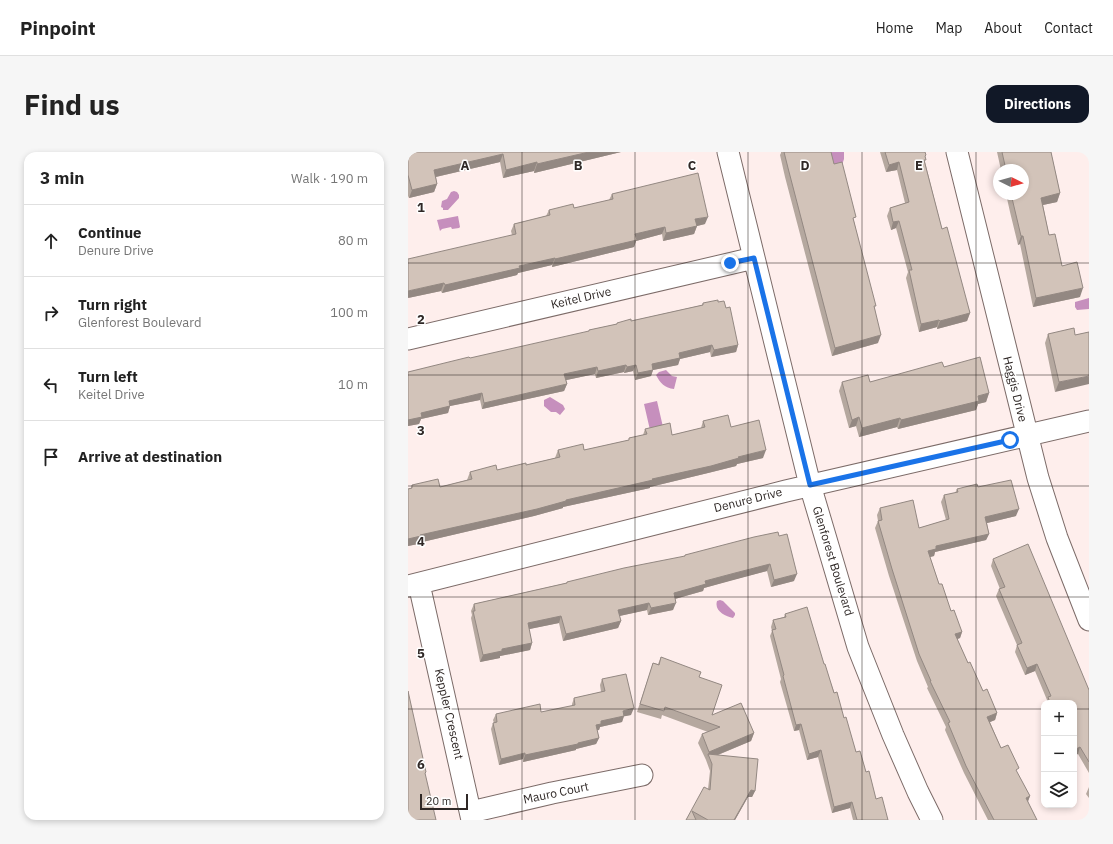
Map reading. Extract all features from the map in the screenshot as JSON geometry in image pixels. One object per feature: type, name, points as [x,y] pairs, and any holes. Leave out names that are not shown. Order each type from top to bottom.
[{"type":"street","name":"Glenforest Boulevard","points":[[728,152],[810,485],[858,647],[893,735],[932,820]]},
{"type":"street","name":"Haggis Drive","points":[[957,152],[1038,478],[1055,531],[1089,620]]},
{"type":"street","name":"Keitel Drive","points":[[408,339],[754,258]]},
{"type":"street","name":"Denure Drive","points":[[414,585],[810,485],[1089,421]]},
{"type":"street","name":"Keppler Crescent","points":[[414,585],[472,816]]},
{"type":"street","name":"Mauro Court","points":[[472,816],[552,793],[642,775]]},
{"type":"shaded area","points":[[829,152],[844,152],[842,165],[833,170]]},
{"type":"shaded area","points":[[451,192],[457,192],[459,198],[448,210],[443,210],[441,207],[442,201],[447,199]]},
{"type":"shaded area","points":[[458,216],[459,228],[452,229],[451,227],[440,231],[437,220]]},
{"type":"shaded area","points":[[1089,298],[1089,309],[1077,310],[1075,307],[1075,302]]},
{"type":"shaded area","points":[[666,370],[672,376],[677,377],[674,389],[663,385],[656,375],[659,372]]},
{"type":"shaded area","points":[[550,397],[563,405],[565,409],[560,415],[556,412],[551,412],[544,406],[544,400]]},
{"type":"shaded area","points":[[657,401],[663,427],[650,430],[644,404]]},
{"type":"shaded area","points":[[717,601],[723,601],[735,613],[733,618],[727,616],[717,608]]},
{"type":"building","points":[[408,152],[589,152],[537,164],[537,162],[506,170],[503,154],[434,170],[437,184],[412,190],[408,175]]},
{"type":"building","points":[[784,152],[831,152],[834,164],[842,162],[856,217],[853,218],[876,306],[874,306],[881,335],[835,348]]},
{"type":"building","points":[[885,152],[925,152],[926,160],[924,160],[942,229],[947,227],[970,313],[940,321],[921,324],[909,270],[912,270],[899,221],[893,222],[890,208],[909,202],[899,162],[889,165]]},
{"type":"building","points":[[1002,152],[1051,152],[1060,193],[1041,198],[1049,235],[1055,234],[1062,266],[1077,262],[1083,288],[1036,298],[1023,236],[1021,236],[1012,200],[1029,200],[1029,164],[1005,164]]},
{"type":"building","points":[[698,173],[708,217],[695,219],[697,226],[666,233],[665,227],[635,234],[637,240],[519,266],[520,268],[445,285],[444,283],[408,291],[408,259],[516,234],[514,224],[550,215],[549,210],[573,204],[574,208],[613,199],[612,194]]},
{"type":"building","points":[[718,300],[718,302],[724,301],[726,308],[730,307],[738,345],[714,350],[712,345],[679,353],[680,358],[652,364],[653,370],[638,373],[636,365],[627,367],[626,365],[598,371],[597,367],[564,374],[567,384],[484,403],[482,393],[449,401],[450,406],[421,413],[422,417],[408,420],[408,372],[589,331],[631,319],[631,321],[703,305],[703,303]]},
{"type":"building","points":[[1074,328],[1075,335],[1089,332],[1089,376],[1059,382],[1048,334]]},
{"type":"building","points":[[980,357],[989,393],[978,396],[979,401],[862,428],[859,417],[852,420],[842,382],[868,375],[870,382],[942,362],[944,367]]},
{"type":"building","points":[[728,415],[731,427],[759,420],[766,450],[711,466],[408,539],[408,489],[412,488],[412,485],[438,479],[440,487],[472,479],[470,472],[496,465],[497,470],[560,457],[558,450],[583,444],[584,450],[629,440],[629,438],[647,434],[645,429],[670,423],[672,435],[705,427],[703,421]]},
{"type":"building","points":[[1011,480],[1019,509],[985,517],[989,534],[936,546],[936,549],[928,551],[939,584],[942,584],[951,611],[954,610],[962,632],[955,634],[983,691],[987,689],[997,713],[987,717],[1001,748],[1008,745],[1019,768],[1016,770],[1030,796],[1026,798],[1037,820],[994,820],[966,766],[948,723],[950,722],[919,654],[878,521],[882,520],[880,508],[913,500],[919,528],[949,519],[944,495],[958,492],[957,489],[977,484],[978,487]]},
{"type":"building","points":[[778,532],[779,536],[787,534],[797,574],[774,580],[770,564],[735,573],[705,581],[706,584],[674,593],[676,603],[651,608],[649,603],[618,610],[621,621],[566,634],[561,616],[528,623],[532,643],[502,649],[502,651],[483,655],[473,611],[475,611],[474,604],[567,583],[624,568],[685,556]]},
{"type":"building","points":[[1028,544],[1089,690],[1089,762],[1080,747],[1077,748],[1077,700],[1049,700],[1048,697],[1051,696],[1037,664],[1027,668],[1017,645],[1022,643],[999,589],[1005,587],[993,559]]},
{"type":"building","points":[[807,607],[824,664],[834,693],[837,692],[856,752],[860,751],[866,772],[869,771],[876,799],[882,797],[888,820],[857,820],[852,802],[834,807],[821,750],[809,754],[801,724],[796,725],[772,630],[776,629],[773,620],[786,617],[785,614]]},
{"type":"building","points":[[661,657],[701,672],[699,677],[722,685],[712,715],[741,703],[754,733],[709,752],[702,734],[720,727],[665,707],[664,711],[640,704],[653,663],[659,665]]},
{"type":"building","points":[[626,674],[634,708],[623,711],[624,716],[601,721],[601,724],[596,725],[599,738],[578,744],[525,755],[525,753],[501,759],[493,723],[497,722],[496,714],[540,704],[541,712],[575,705],[574,698],[605,691],[602,679]]},
{"type":"building","points":[[408,691],[425,773],[436,820],[408,820]]},
{"type":"building","points":[[708,754],[758,759],[755,791],[751,790],[734,820],[708,820],[692,811],[696,820],[686,820],[704,787],[710,790],[712,764]]},
{"type":"route","points":[[730,263],[754,258],[810,485],[1010,440]]}]
